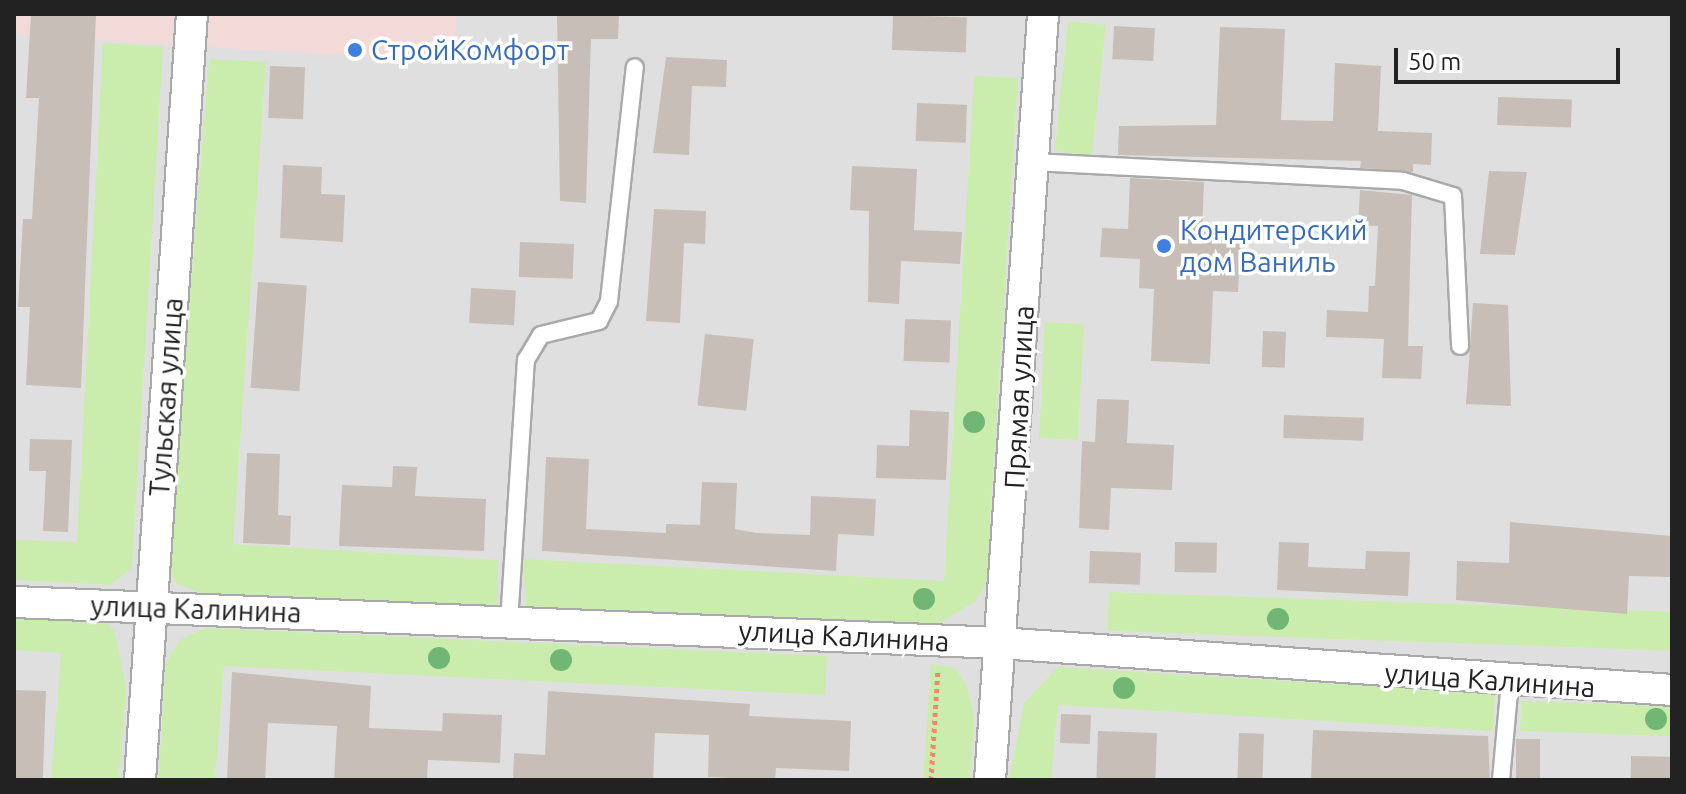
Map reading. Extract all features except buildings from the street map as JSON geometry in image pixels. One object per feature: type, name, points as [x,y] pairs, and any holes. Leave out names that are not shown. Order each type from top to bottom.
[{"type":"street","name":"Тульская улица","points":[[140,780],[192,14]]},
{"type":"street","name":"Прямая улица","points":[[990,780],[1043,14]]},
{"type":"street","name":"улица Калинина","points":[[14,602],[999,643],[1510,682],[1672,690]]},
{"type":"lane","points":[[509,622],[526,360],[541,335],[599,321],[609,301],[635,67]]},
{"type":"lane","points":[[1032,162],[1403,181],[1453,196],[1460,346]]},
{"type":"lane","points":[[1501,780],[1510,682]]},
{"type":"path","points":[[931,780],[938,669]]},
{"type":"shaded area","points":[[14,14],[1672,14],[1672,780],[14,780]]},
{"type":"shaded area","name":"СтройКомфорт","points":[[14,14],[457,14],[453,62],[14,35]]},
{"type":"green space","points":[[1068,21],[1106,25],[1092,155],[1054,151]]},
{"type":"green space","points":[[103,43],[163,47],[132,567],[111,585],[14,580],[14,540],[77,542]]},
{"type":"green space","points":[[209,59],[266,62],[233,544],[498,560],[498,606],[202,593],[176,584],[169,563]]},
{"type":"green space","points":[[974,76],[1018,78],[986,583],[976,601],[933,627],[526,606],[523,559],[944,581]]},
{"type":"green space","points":[[1045,322],[1084,324],[1078,440],[1039,438]]},
{"type":"green space","points":[[1109,592],[1672,612],[1671,651],[1108,631]]},
{"type":"green space","points":[[14,616],[105,620],[115,633],[126,688],[119,780],[51,780],[61,653],[14,650]]},
{"type":"green space","points":[[205,628],[827,656],[825,695],[224,666],[215,780],[158,780],[166,663],[180,640]]},
{"type":"green space","points":[[931,664],[955,668],[967,686],[974,717],[970,780],[923,780]]},
{"type":"green space","points":[[1058,667],[1495,694],[1493,731],[1058,705],[1051,780],[1009,780],[1024,703]]},
{"type":"green space","points":[[1521,701],[1672,706],[1671,736],[1520,731]]},
{"type":"place","name":"СтройКомфорт","points":[[355,50]]},
{"type":"place","name":"Кондитерский дом Ваниль","points":[[1164,246]]}]
